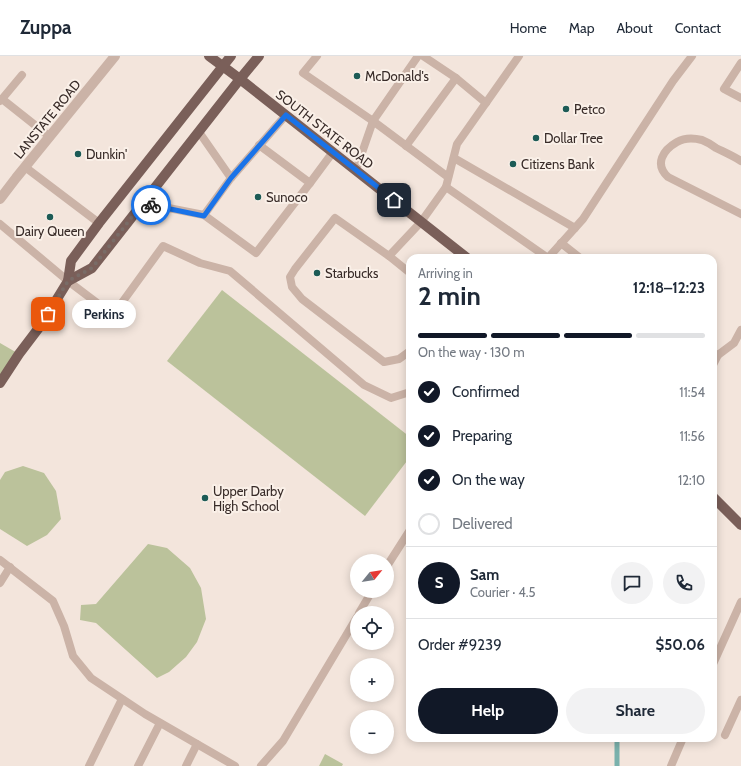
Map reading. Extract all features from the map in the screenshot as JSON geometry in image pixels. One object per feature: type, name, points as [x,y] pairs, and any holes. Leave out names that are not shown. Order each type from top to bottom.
[{"type":"main road","name":"SOUTH STATE ROAD","points":[[210,56],[462,254]]},
{"type":"main road","points":[[0,383],[4,370],[19,354],[41,325],[68,281],[71,261],[99,223],[231,56]]},
{"type":"main road","points":[[68,281],[92,268],[259,56]]},
{"type":"main road","points":[[717,501],[741,525]]},
{"type":"street","name":"LANSTATE ROAD","points":[[0,199],[115,56]]},
{"type":"lane","points":[[317,56],[304,73],[373,121],[448,178]]},
{"type":"lane","points":[[356,170],[373,121],[418,56]]},
{"type":"lane","points":[[423,56],[456,78],[486,103]]},
{"type":"lane","points":[[389,256],[421,222],[446,187],[457,144],[519,56]]},
{"type":"lane","points":[[551,254],[583,219],[673,82],[692,56]]},
{"type":"lane","points":[[741,63],[724,89],[741,98]]},
{"type":"lane","points":[[22,75],[1,100],[50,136]]},
{"type":"lane","points":[[406,146],[456,78]]},
{"type":"lane","points":[[204,216],[231,178],[286,115]]},
{"type":"lane","points":[[199,132],[231,178]]},
{"type":"lane","points":[[741,161],[703,140],[693,139],[678,142],[662,155],[661,161],[662,169],[668,177],[741,214]]},
{"type":"lane","points":[[259,145],[310,183]]},
{"type":"lane","points":[[143,203],[204,216],[256,253],[333,152]]},
{"type":"lane","points":[[454,158],[574,228]]},
{"type":"lane","points":[[25,167],[99,223]]},
{"type":"lane","points":[[446,187],[542,254]]},
{"type":"lane","points":[[406,270],[335,218],[290,277],[292,287],[302,299],[384,362],[399,359],[406,354]]},
{"type":"lane","points":[[0,224],[68,281],[113,314],[163,246],[200,263],[230,271],[364,385],[391,398],[406,393]]},
{"type":"lane","points":[[561,243],[575,254]]},
{"type":"lane","points":[[717,353],[734,343],[741,330]]},
{"type":"lane","points":[[394,555],[406,536]]},
{"type":"lane","points":[[0,560],[53,600],[64,626],[73,656],[91,678],[145,714],[235,766]]},
{"type":"lane","points":[[0,583],[10,567]]},
{"type":"lane","points":[[717,655],[741,602]]},
{"type":"lane","points":[[262,766],[283,741],[350,629]]},
{"type":"lane","points":[[89,766],[122,699]]},
{"type":"lane","points":[[725,735],[741,700]]},
{"type":"lane","points":[[138,766],[160,723]]},
{"type":"lane","points":[[671,766],[681,742]]},
{"type":"lane","points":[[186,766],[197,744]]},
{"type":"green space","points":[[222,290],[406,434],[406,462],[365,516],[167,361]]},
{"type":"green space","points":[[0,343],[19,354],[0,386]]},
{"type":"green space","points":[[23,466],[44,473],[56,491],[61,519],[47,535],[27,546],[0,529],[0,480],[5,472]]},
{"type":"green space","points":[[148,544],[167,548],[190,568],[201,588],[206,619],[197,642],[186,657],[169,672],[157,678],[96,623],[80,620],[81,605],[96,604]]},
{"type":"green space","points":[[325,754],[343,764],[342,766],[319,766]]},
{"type":"waterway","points":[[617,742],[617,766]]},
{"type":"way so far","points":[[48,314],[68,281],[92,268],[143,203],[151,205]]},
{"type":"place","name":"McDonald's","points":[[357,76]]},
{"type":"place","name":"Petco","points":[[566,109]]},
{"type":"place","name":"Dollar Tree","points":[[536,138]]},
{"type":"place","name":"Dunkin'","points":[[78,154]]},
{"type":"place","name":"Citizens Bank","points":[[513,164]]},
{"type":"place","name":"Sunoco","points":[[258,197]]},
{"type":"place","name":"Dairy Queen","points":[[50,217]]},
{"type":"place","name":"Starbucks","points":[[317,273]]},
{"type":"place","name":"Perkins","points":[[48,314]]},
{"type":"place","name":"Upper Darby High School","points":[[205,498]]},
{"type":"route","points":[[151,205],[204,216],[231,178],[286,115],[394,200]]}]
